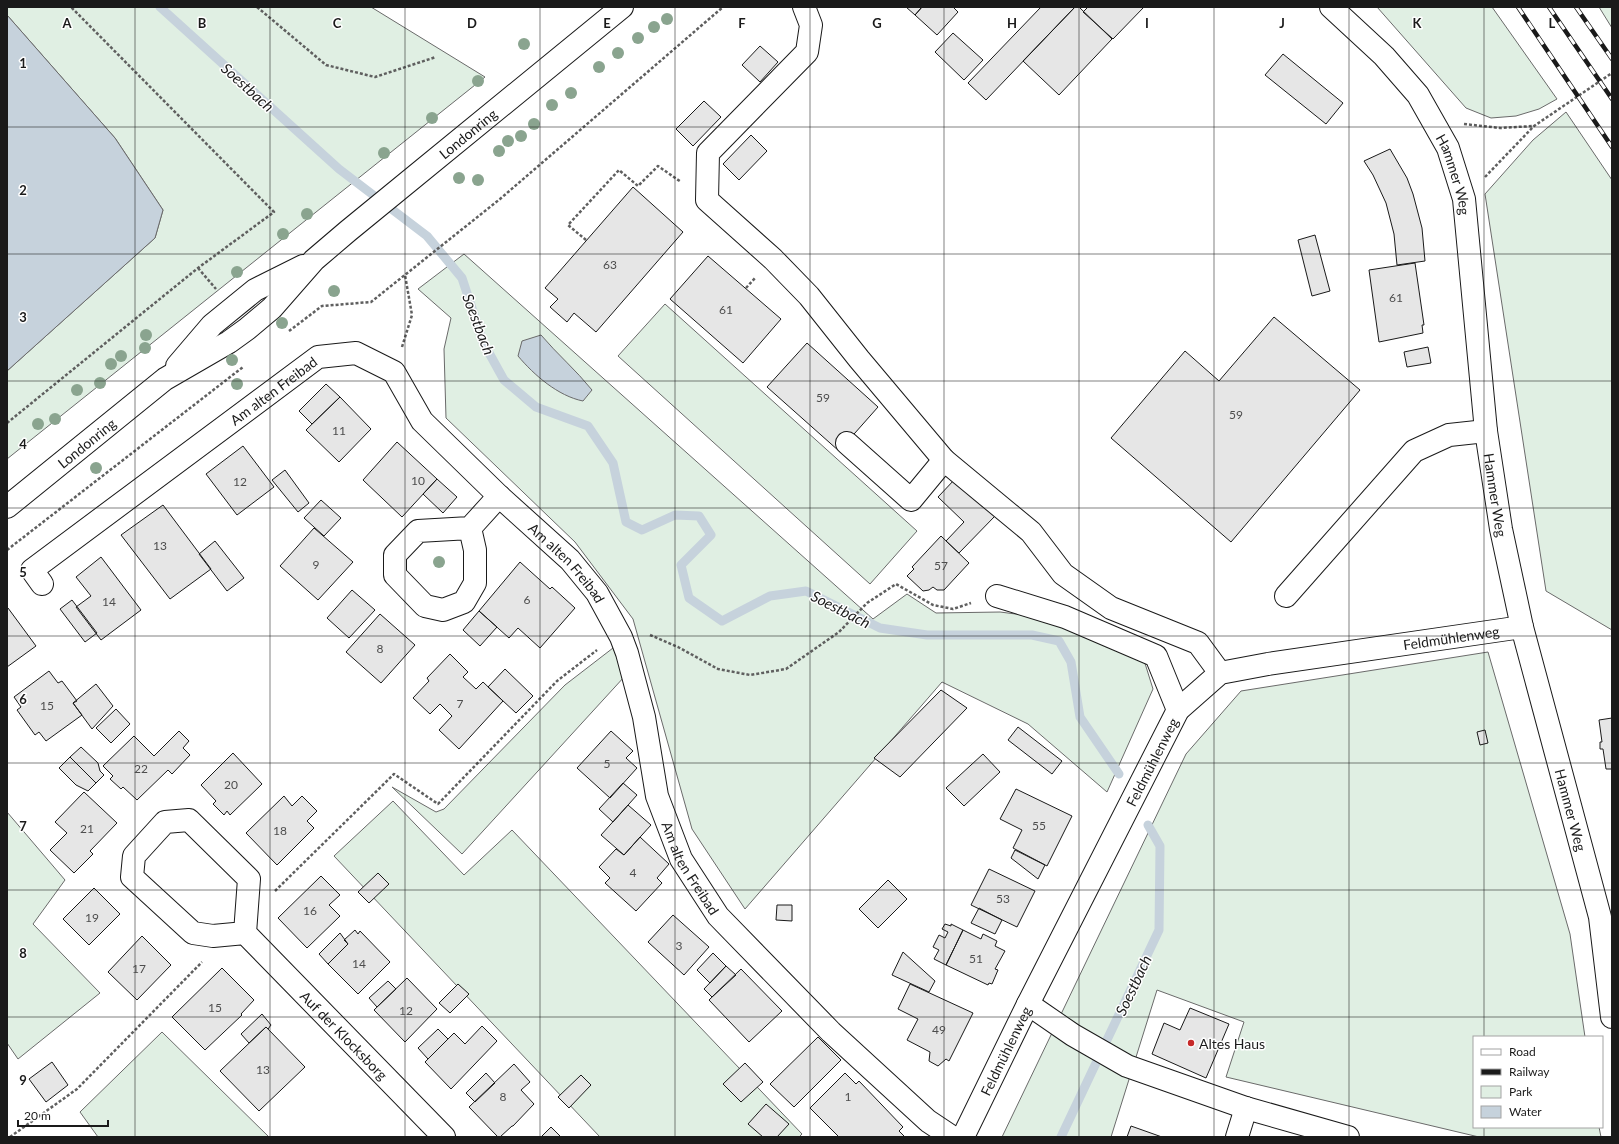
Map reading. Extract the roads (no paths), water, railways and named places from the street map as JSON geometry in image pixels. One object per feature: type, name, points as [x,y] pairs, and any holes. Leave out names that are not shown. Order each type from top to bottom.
[{"type":"street","name":"Londonring","points":[[7,506],[165,379],[247,330],[272,308],[314,260],[622,7]]},
{"type":"street","points":[[804,7],[811,25],[806,52],[708,153],[707,200],[773,259],[809,296],[858,359],[944,460],[1031,532],[1063,574],[1111,608],[1198,644],[1220,674]]},
{"type":"street","name":"Hammer Weg","points":[[1331,7],[1384,56],[1418,95],[1448,148],[1464,199],[1486,431],[1501,529],[1522,627],[1600,917],[1612,1016]]},
{"type":"street","name":"Am alten Freibad","points":[[42,584],[32,570],[318,357],[356,353],[394,372],[422,421],[499,496],[570,560],[597,593],[621,637],[644,717],[657,796],[681,859],[714,909],[831,1032],[928,1121],[952,1137]]},
{"type":"street","points":[[1286,596],[1414,451],[1449,435],[1486,431]]},
{"type":"street","points":[[847,443],[911,500],[944,460]]},
{"type":"street","points":[[470,528],[499,496]]},
{"type":"street","points":[[997,596],[1065,617],[1156,656],[1178,710]]},
{"type":"street","name":"Feldmühlenweg","points":[[963,1137],[1028,1004],[1178,710],[1220,674],[1268,664],[1522,627]]},
{"type":"street","points":[[189,820],[249,879],[245,934],[213,936],[193,933],[132,877],[134,856],[165,822],[189,820]]},
{"type":"street","name":"Auf der Klocksborg","points":[[245,934],[444,1137]]},
{"type":"street","points":[[1028,1004],[1073,1035],[1127,1066],[1246,1108],[1348,1137]]},
{"type":"street","points":[[1237,1137],[1246,1108]]},
{"type":"water","points":[[7,15],[115,138],[163,210],[155,238],[7,371]]},
{"type":"water","points":[[541,335],[592,390],[583,401],[565,395],[547,384],[518,356],[522,341]]},
{"type":"waterway","name":"Soestbach","points":[[160,7],[339,169],[427,236],[462,278],[483,342],[504,380],[536,407],[588,426],[613,463],[626,522],[642,530],[675,515],[699,516],[711,535],[681,565],[689,598],[722,621],[770,596],[806,591],[880,628],[927,635],[1032,635],[1059,641],[1071,662],[1080,717],[1119,774]]},
{"type":"waterway","name":"Soestbach","points":[[1061,1137],[1159,930],[1160,846],[1148,825]]},
{"type":"railway","points":[[1518,7],[1612,147]]},
{"type":"railway","points":[[1549,7],[1612,99]]},
{"type":"railway","points":[[1576,7],[1612,59]]},
{"type":"place","name":"Altes Haus","points":[[1191,1043]]}]
